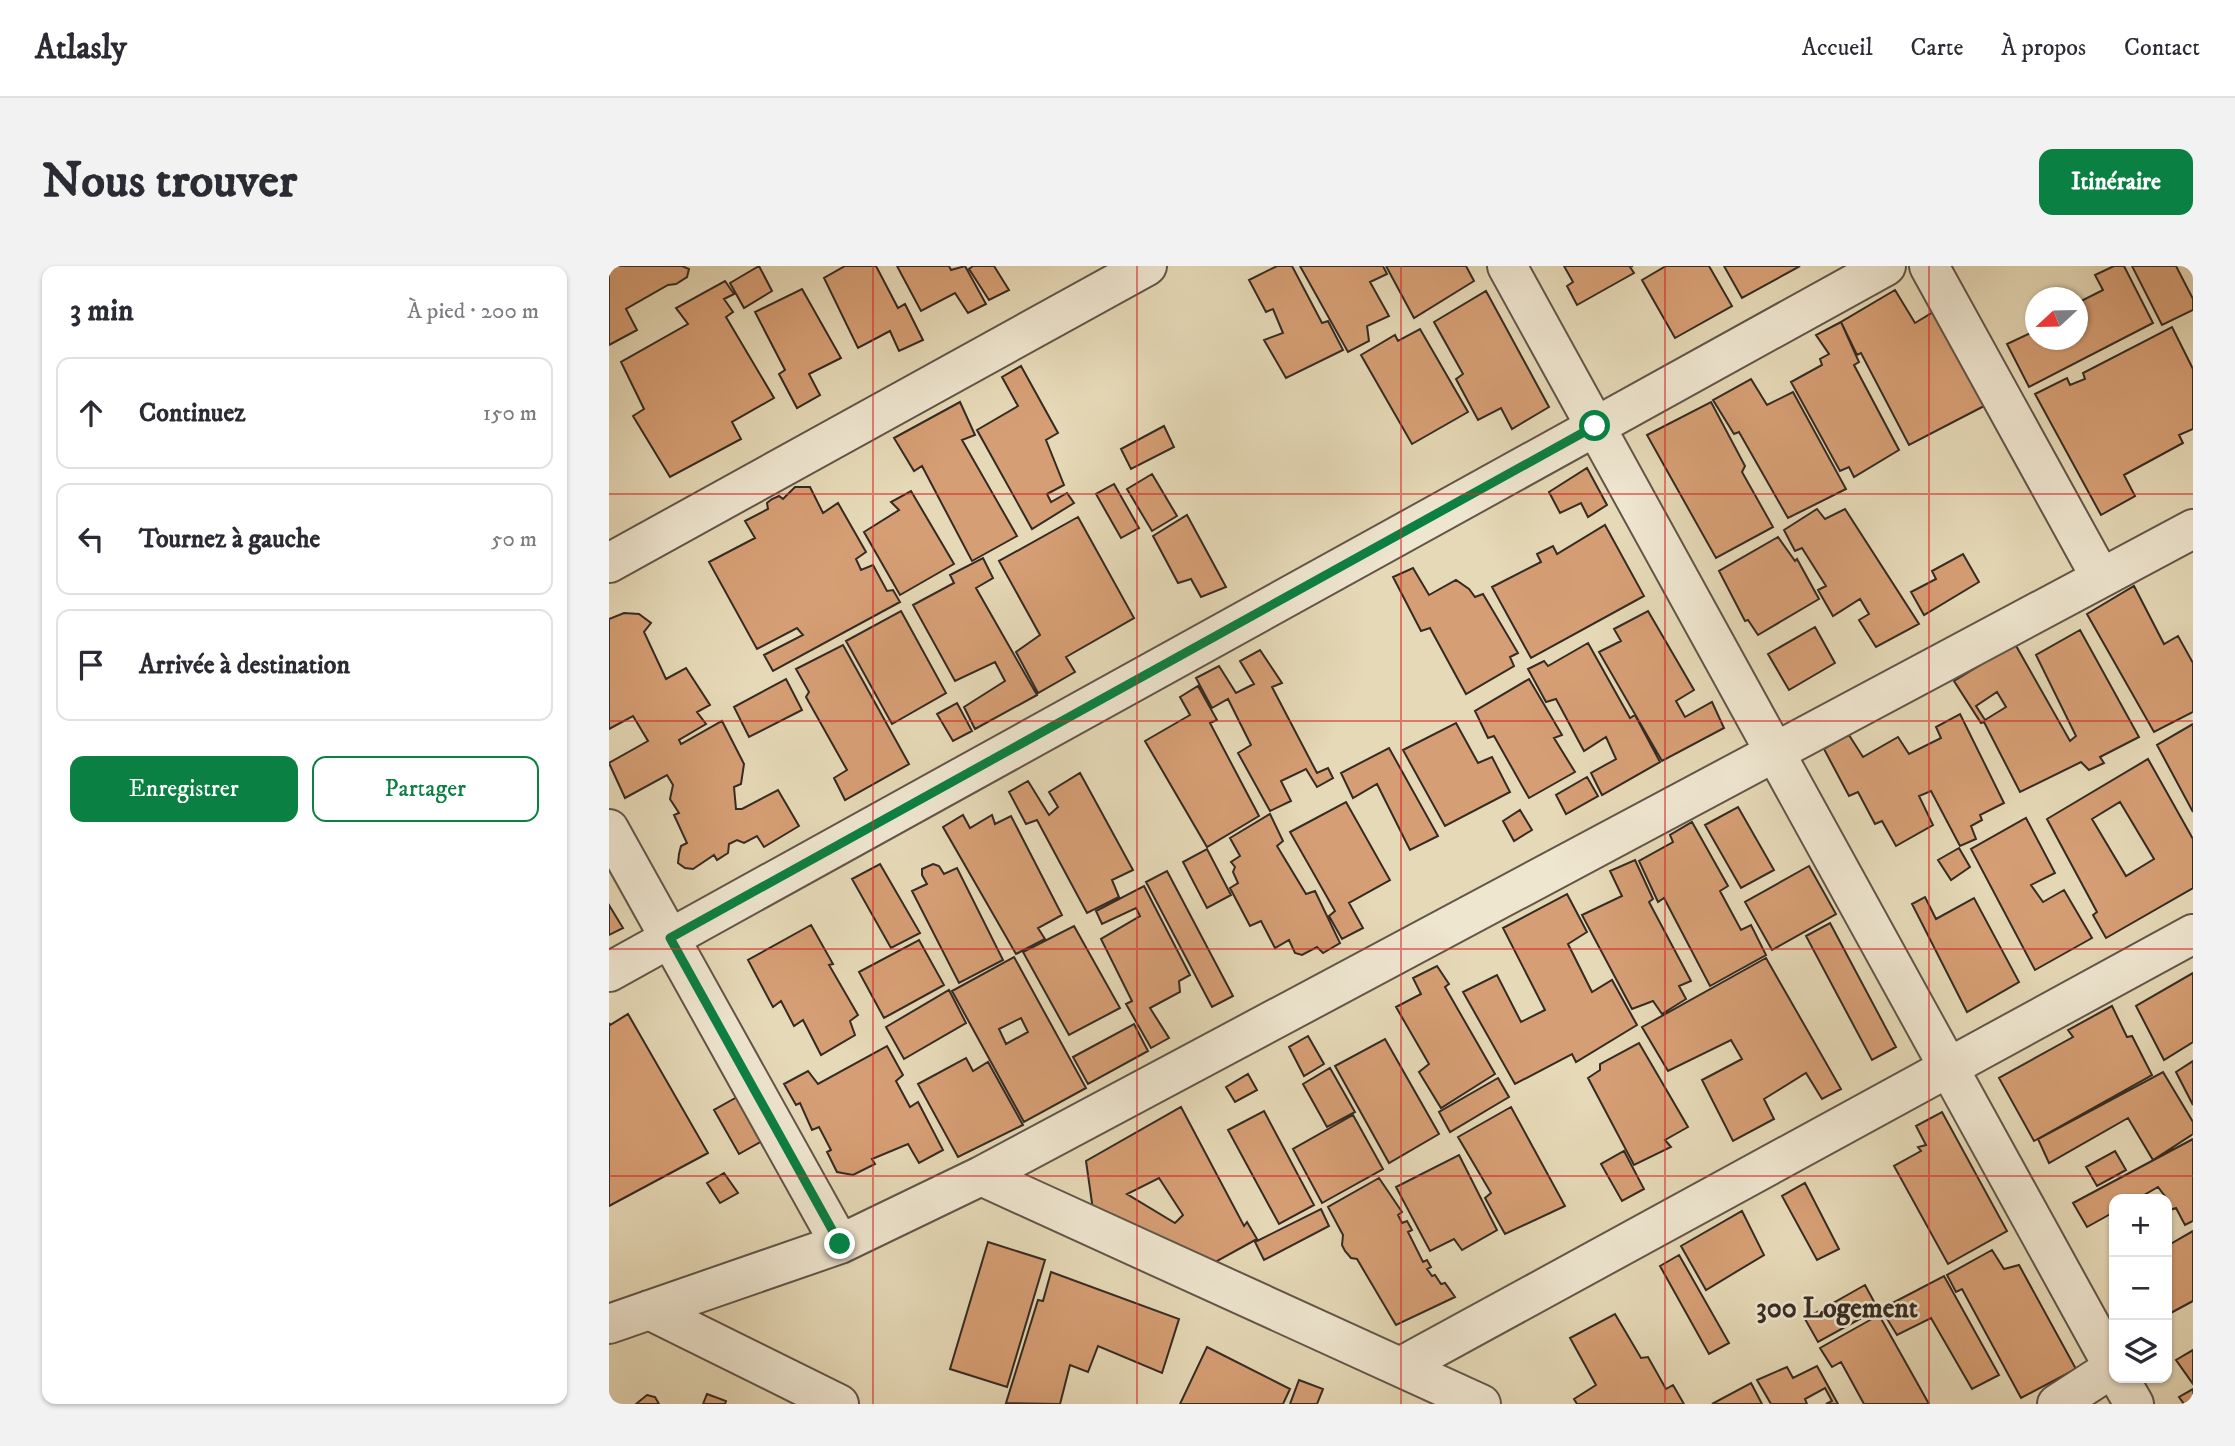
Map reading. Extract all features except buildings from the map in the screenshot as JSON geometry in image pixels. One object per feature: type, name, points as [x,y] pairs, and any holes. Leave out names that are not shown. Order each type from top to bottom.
[{"type":"street","points":[[609,564],[1147,266]]},
{"type":"street","points":[[1507,266],[2109,1359]]},
{"type":"street","points":[[609,972],[1886,266]]},
{"type":"street","points":[[1929,266],[2101,578]]},
{"type":"street","points":[[609,1324],[840,1244],[981,1176],[2193,529]]},
{"type":"street","points":[[609,829],[840,1244]]},
{"type":"street","points":[[1399,1367],[2193,934]]},
{"type":"street","points":[[981,1176],[1481,1404]]},
{"type":"street","points":[[649,1310],[839,1404]]},
{"type":"street","points":[[2057,1404],[2109,1371]]},
{"type":"street","points":[[2122,1383],[2134,1404]]},
{"type":"district","name":"300 Logement","points":[[1837,1307]]},
{"type":"route","points":[[840,1244],[670,938],[1595,426]]}]
